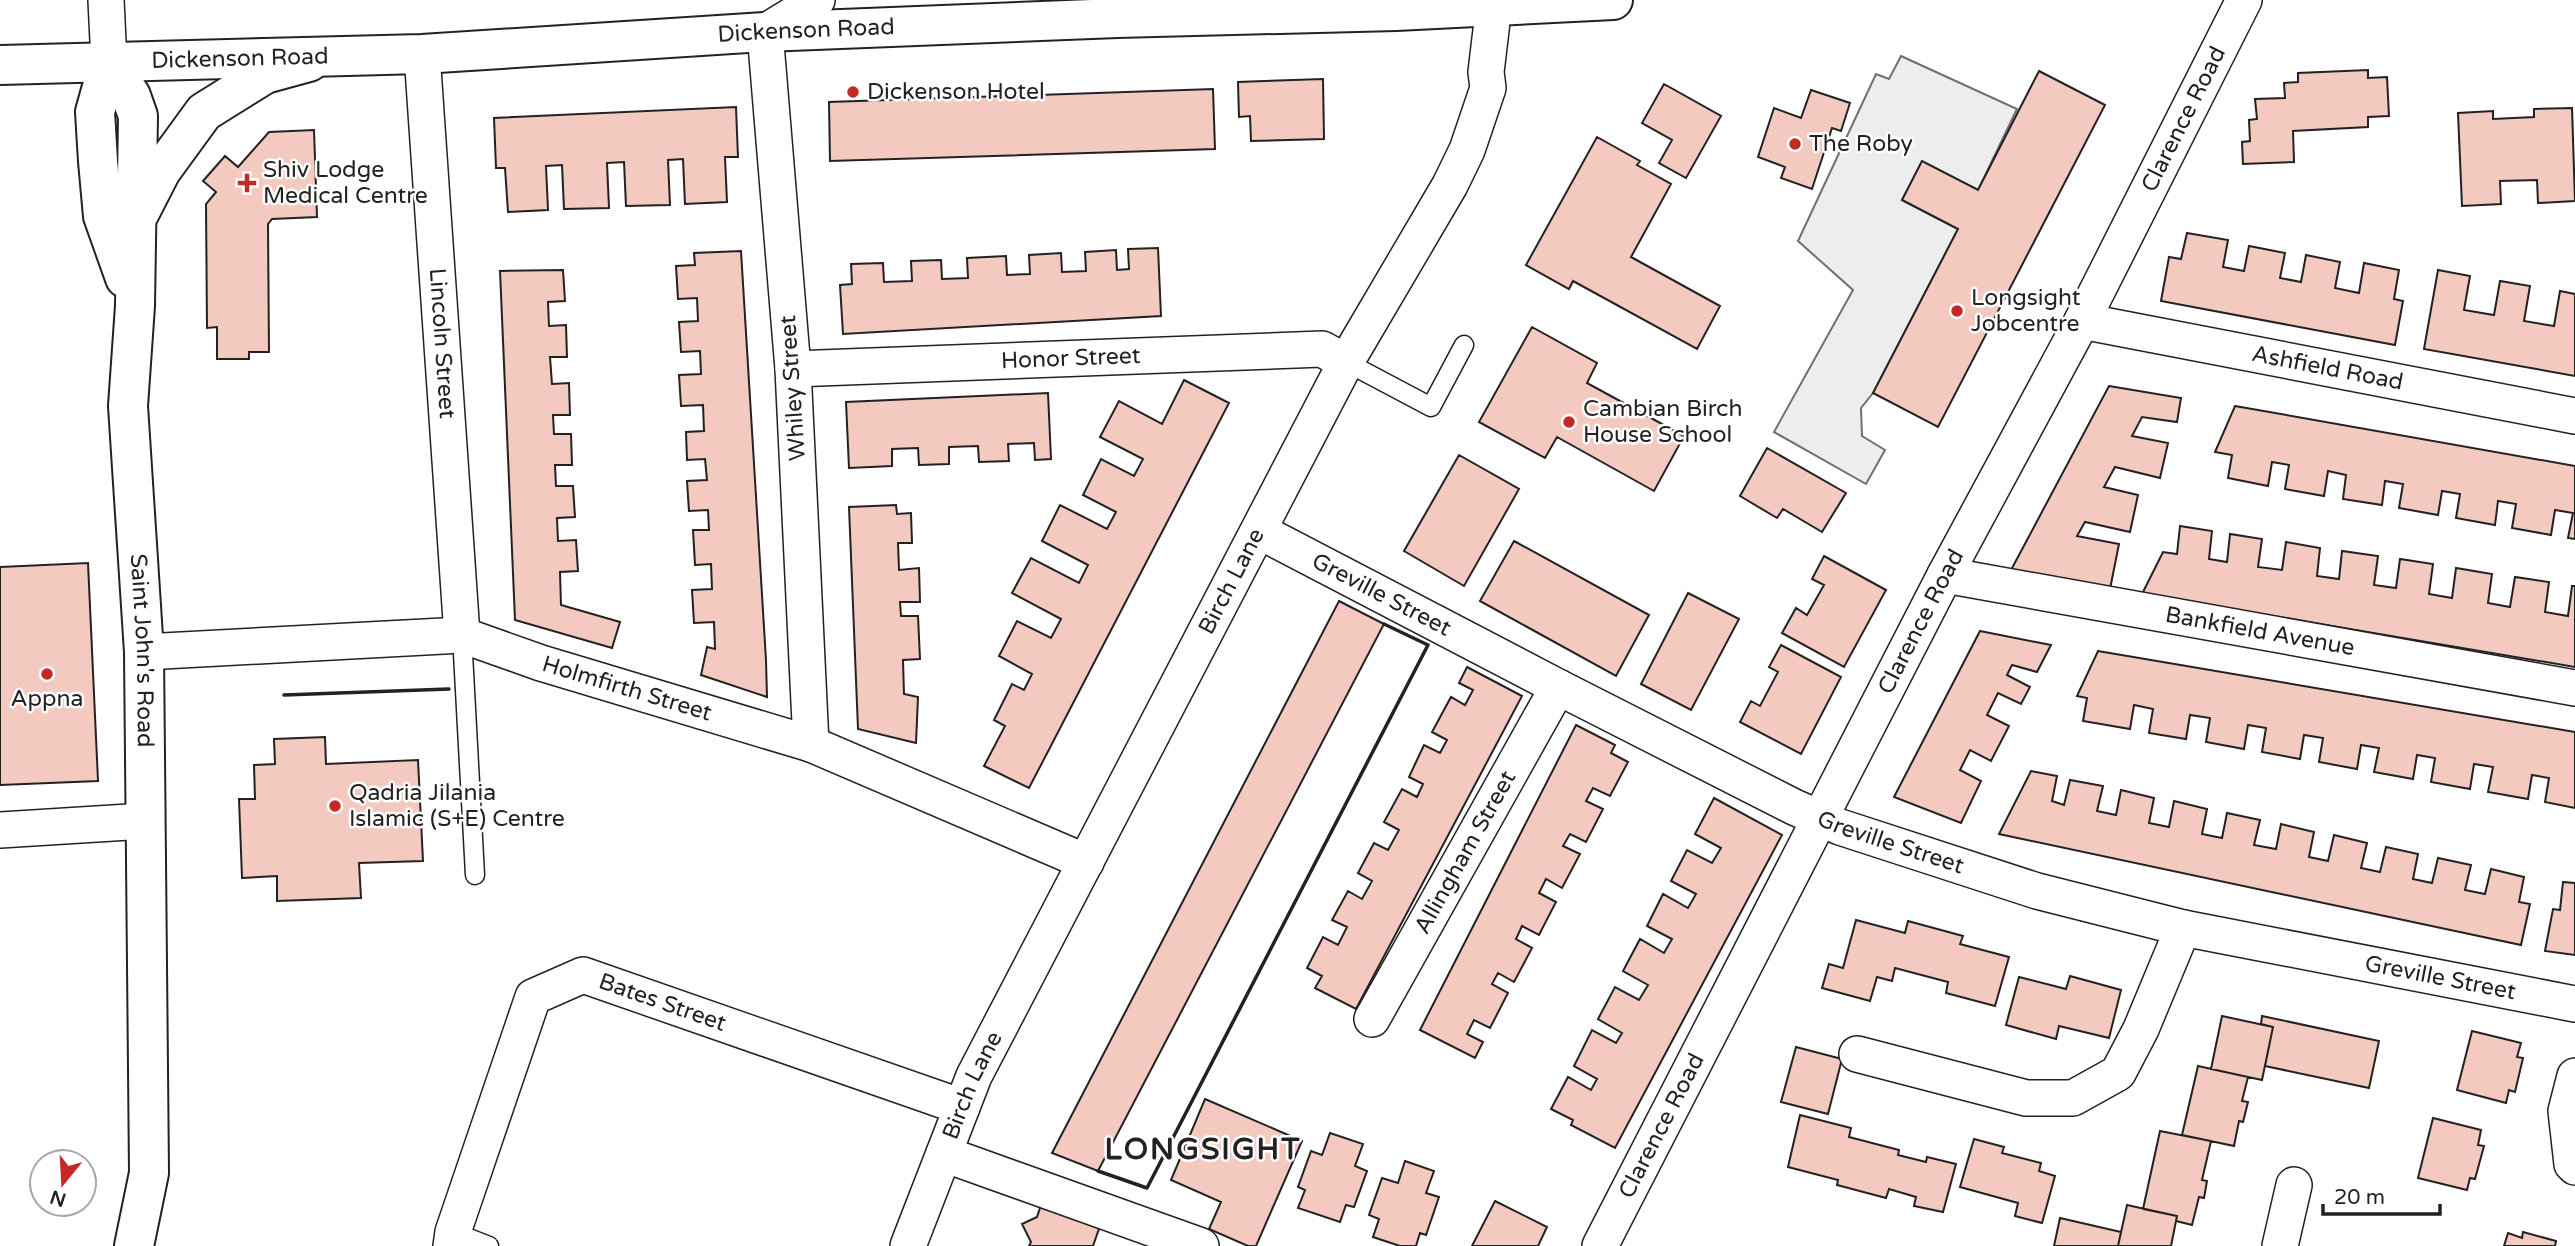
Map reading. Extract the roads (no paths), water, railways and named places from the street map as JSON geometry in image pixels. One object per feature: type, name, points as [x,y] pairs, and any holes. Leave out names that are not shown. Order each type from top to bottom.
[{"type":"main road","name":"Dickenson Road","points":[[0,65],[422,54],[1116,9],[1396,11],[1496,3],[1613,0]]},
{"type":"main road","points":[[135,224],[161,171],[204,111],[265,74],[330,57]]},
{"type":"main road","name":"Saint John's Road","points":[[108,62],[131,96],[138,116],[135,306],[129,422],[144,652],[149,1173],[134,1246]]},
{"type":"main road","points":[[108,62],[95,112],[103,216],[135,306]]},
{"type":"street","points":[[106,0],[108,62]]},
{"type":"street","points":[[765,32],[817,0]]},
{"type":"street","name":"Clarence Road","points":[[1600,1246],[1945,575],[2082,321],[2244,0]]},
{"type":"street","name":"Birch Lane","points":[[908,1246],[974,1076],[1346,362],[1450,185],[1467,150],[1488,88],[1486,72],[1496,3]]},
{"type":"street","name":"Whiley Street","points":[[765,32],[793,369],[811,744]]},
{"type":"street","name":"Lincoln Street","points":[[422,54],[462,635]]},
{"type":"street","name":"Ashfield Road","points":[[2082,321],[2575,416]]},
{"type":"street","name":"Honor Street","points":[[793,369],[1322,349],[1346,362]]},
{"type":"street","name":"Greville Street","points":[[1259,531],[1821,820],[2037,891],[2183,929],[2575,1004]]},
{"type":"street","name":"Bankfield Avenue","points":[[1945,575],[2575,688]]},
{"type":"street","name":"Holmfirth Street","points":[[144,652],[462,635],[541,663],[811,744],[1086,862]]},
{"type":"street","name":"Allingham Street","points":[[1372,1019],[1558,687]]},
{"type":"street","points":[[0,830],[145,821]]},
{"type":"street","points":[[1857,1054],[1929,1088],[2026,1098],[2073,1098],[2118,1073],[2141,1029],[2183,929]]},
{"type":"street","name":"Bates Street","points":[[452,1239],[533,997],[583,975],[962,1107]]},
{"type":"street","points":[[2575,1076],[2566,1111],[2572,1164],[2575,1167]]},
{"type":"street","name":"Birch Lane","points":[[944,1154],[1201,1246]]},
{"type":"street","points":[[2280,1246],[2294,1185]]},
{"type":"lane","points":[[1346,362],[1431,407],[1464,345]]},
{"type":"lane","points":[[462,635],[474,875]]},
{"type":"lane","points":[[452,1239],[489,1246]]},
{"type":"place","name":"Dickenson Hotel","points":[[853,92]]},
{"type":"place","name":"The Roby","points":[[1795,144]]},
{"type":"place","name":"Shiv Lodge Medical Centre","points":[[247,183]]},
{"type":"place","name":"Longsight Jobcentre","points":[[1957,311]]},
{"type":"place","name":"Cambian Birch House School","points":[[1569,422]]},
{"type":"place","name":"Appna","points":[[47,674]]},
{"type":"place","name":"Qadria Jilania Islamic (S+E) Centre","points":[[335,806]]},
{"type":"district","name":"LONGSIGHT","points":[[1203,1149]]}]
